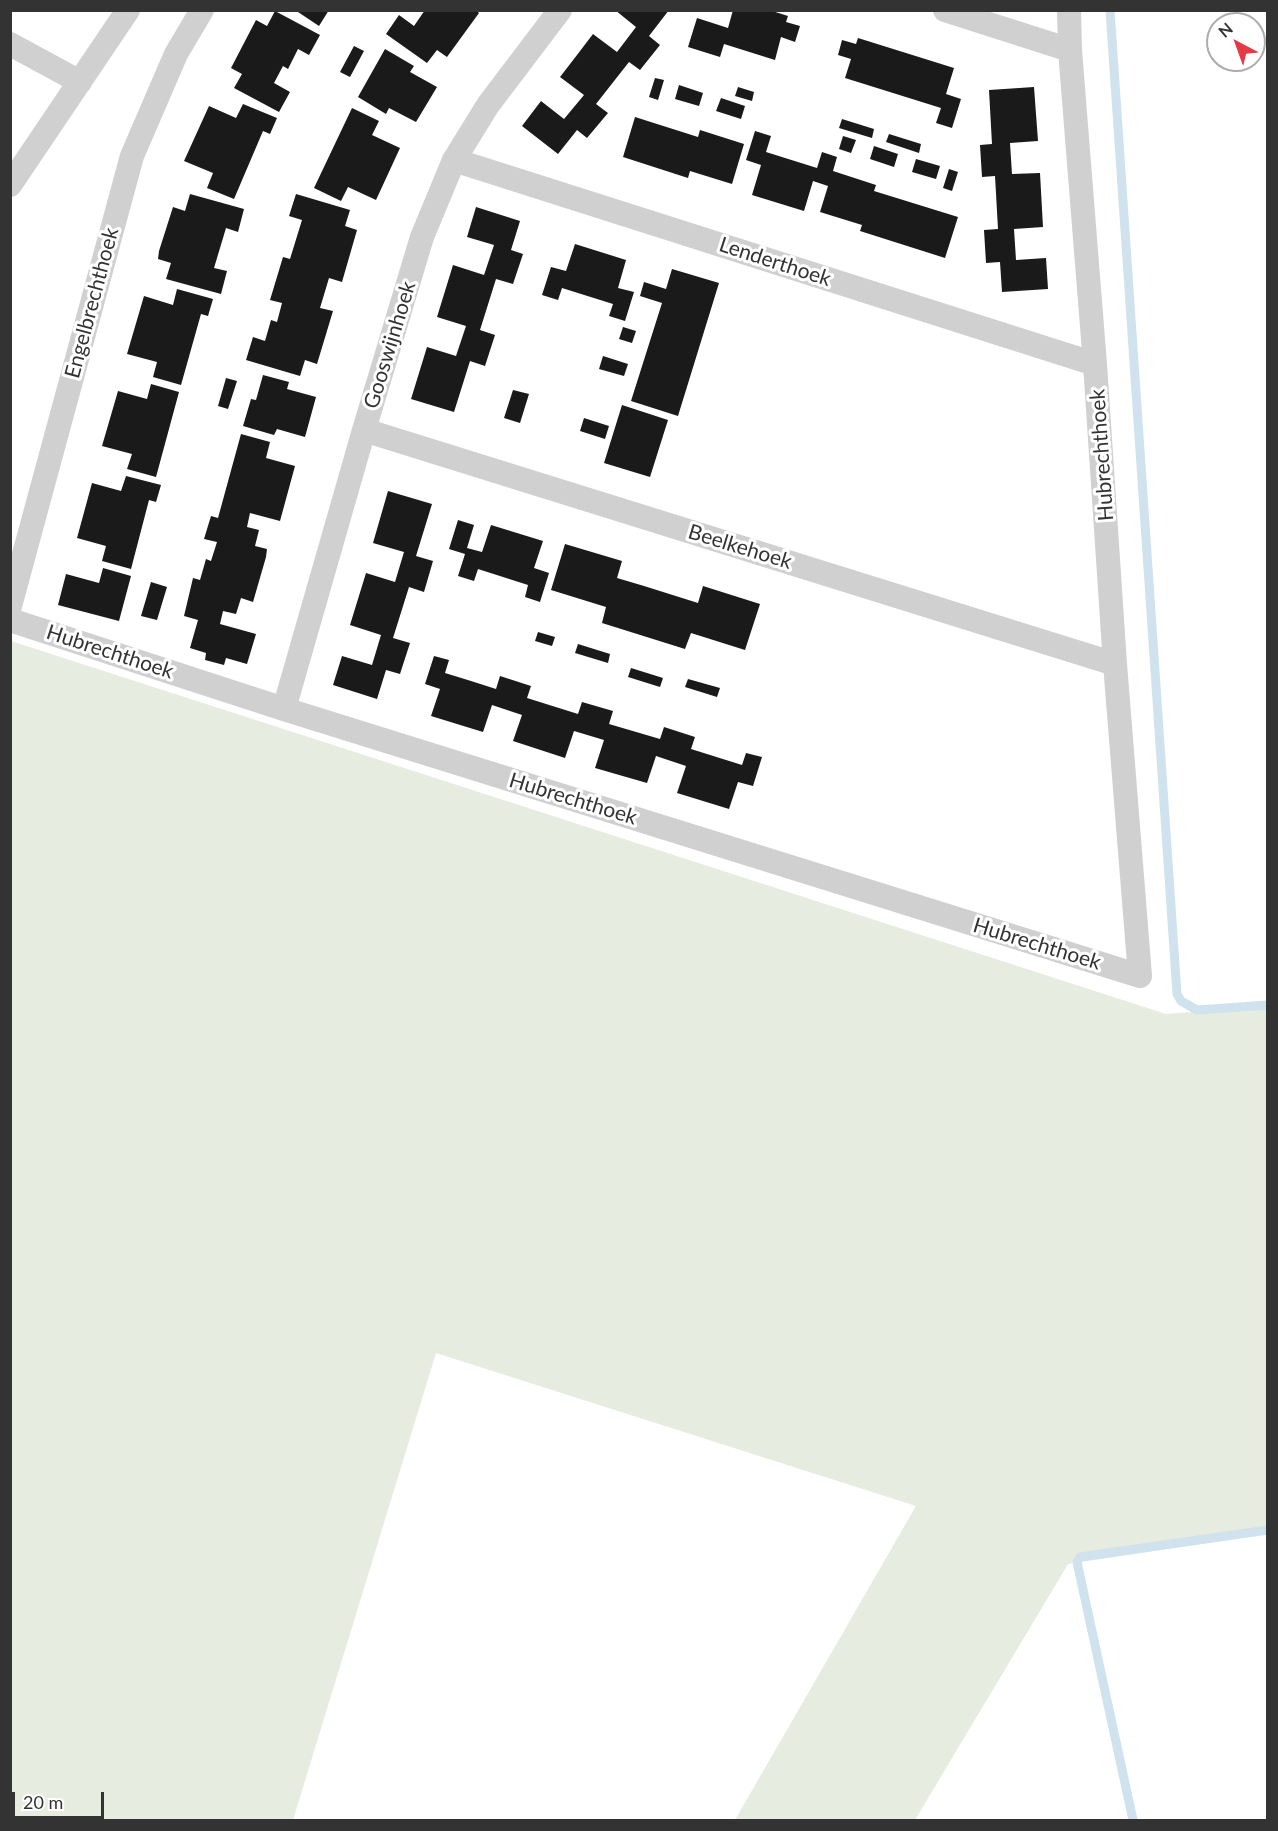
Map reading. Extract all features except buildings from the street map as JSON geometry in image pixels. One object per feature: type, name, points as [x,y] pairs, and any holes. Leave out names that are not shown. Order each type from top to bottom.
[{"type":"street","points":[[10,185],[128,10]]},
{"type":"street","name":"Engelbrechthoek","points":[[10,606],[132,156],[176,54],[202,10]]},
{"type":"street","name":"Gooswijnhoek","points":[[284,709],[422,237],[454,160],[488,105],[560,10]]},
{"type":"street","points":[[945,10],[1070,50]]},
{"type":"street","name":"Hubrechthoek","points":[[10,620],[284,709],[1140,976],[1070,50],[1069,10]]},
{"type":"street","points":[[10,44],[80,82]]},
{"type":"street","name":"Lenderthoek","points":[[454,160],[1095,364]]},
{"type":"street","name":"Beelkehoek","points":[[364,430],[1116,664]]},
{"type":"shaded area","points":[[11,641],[1166,1014],[1267,1006],[1267,1534],[1068,1564],[915,1820],[735,1820],[916,1506],[436,1353],[293,1820],[11,1820]]},
{"type":"waterway","points":[[1110,10],[1177,994],[1181,1001],[1197,1010],[1268,1005]]},
{"type":"waterway","points":[[1133,1820],[1077,1562],[1080,1557],[1268,1530]]}]
